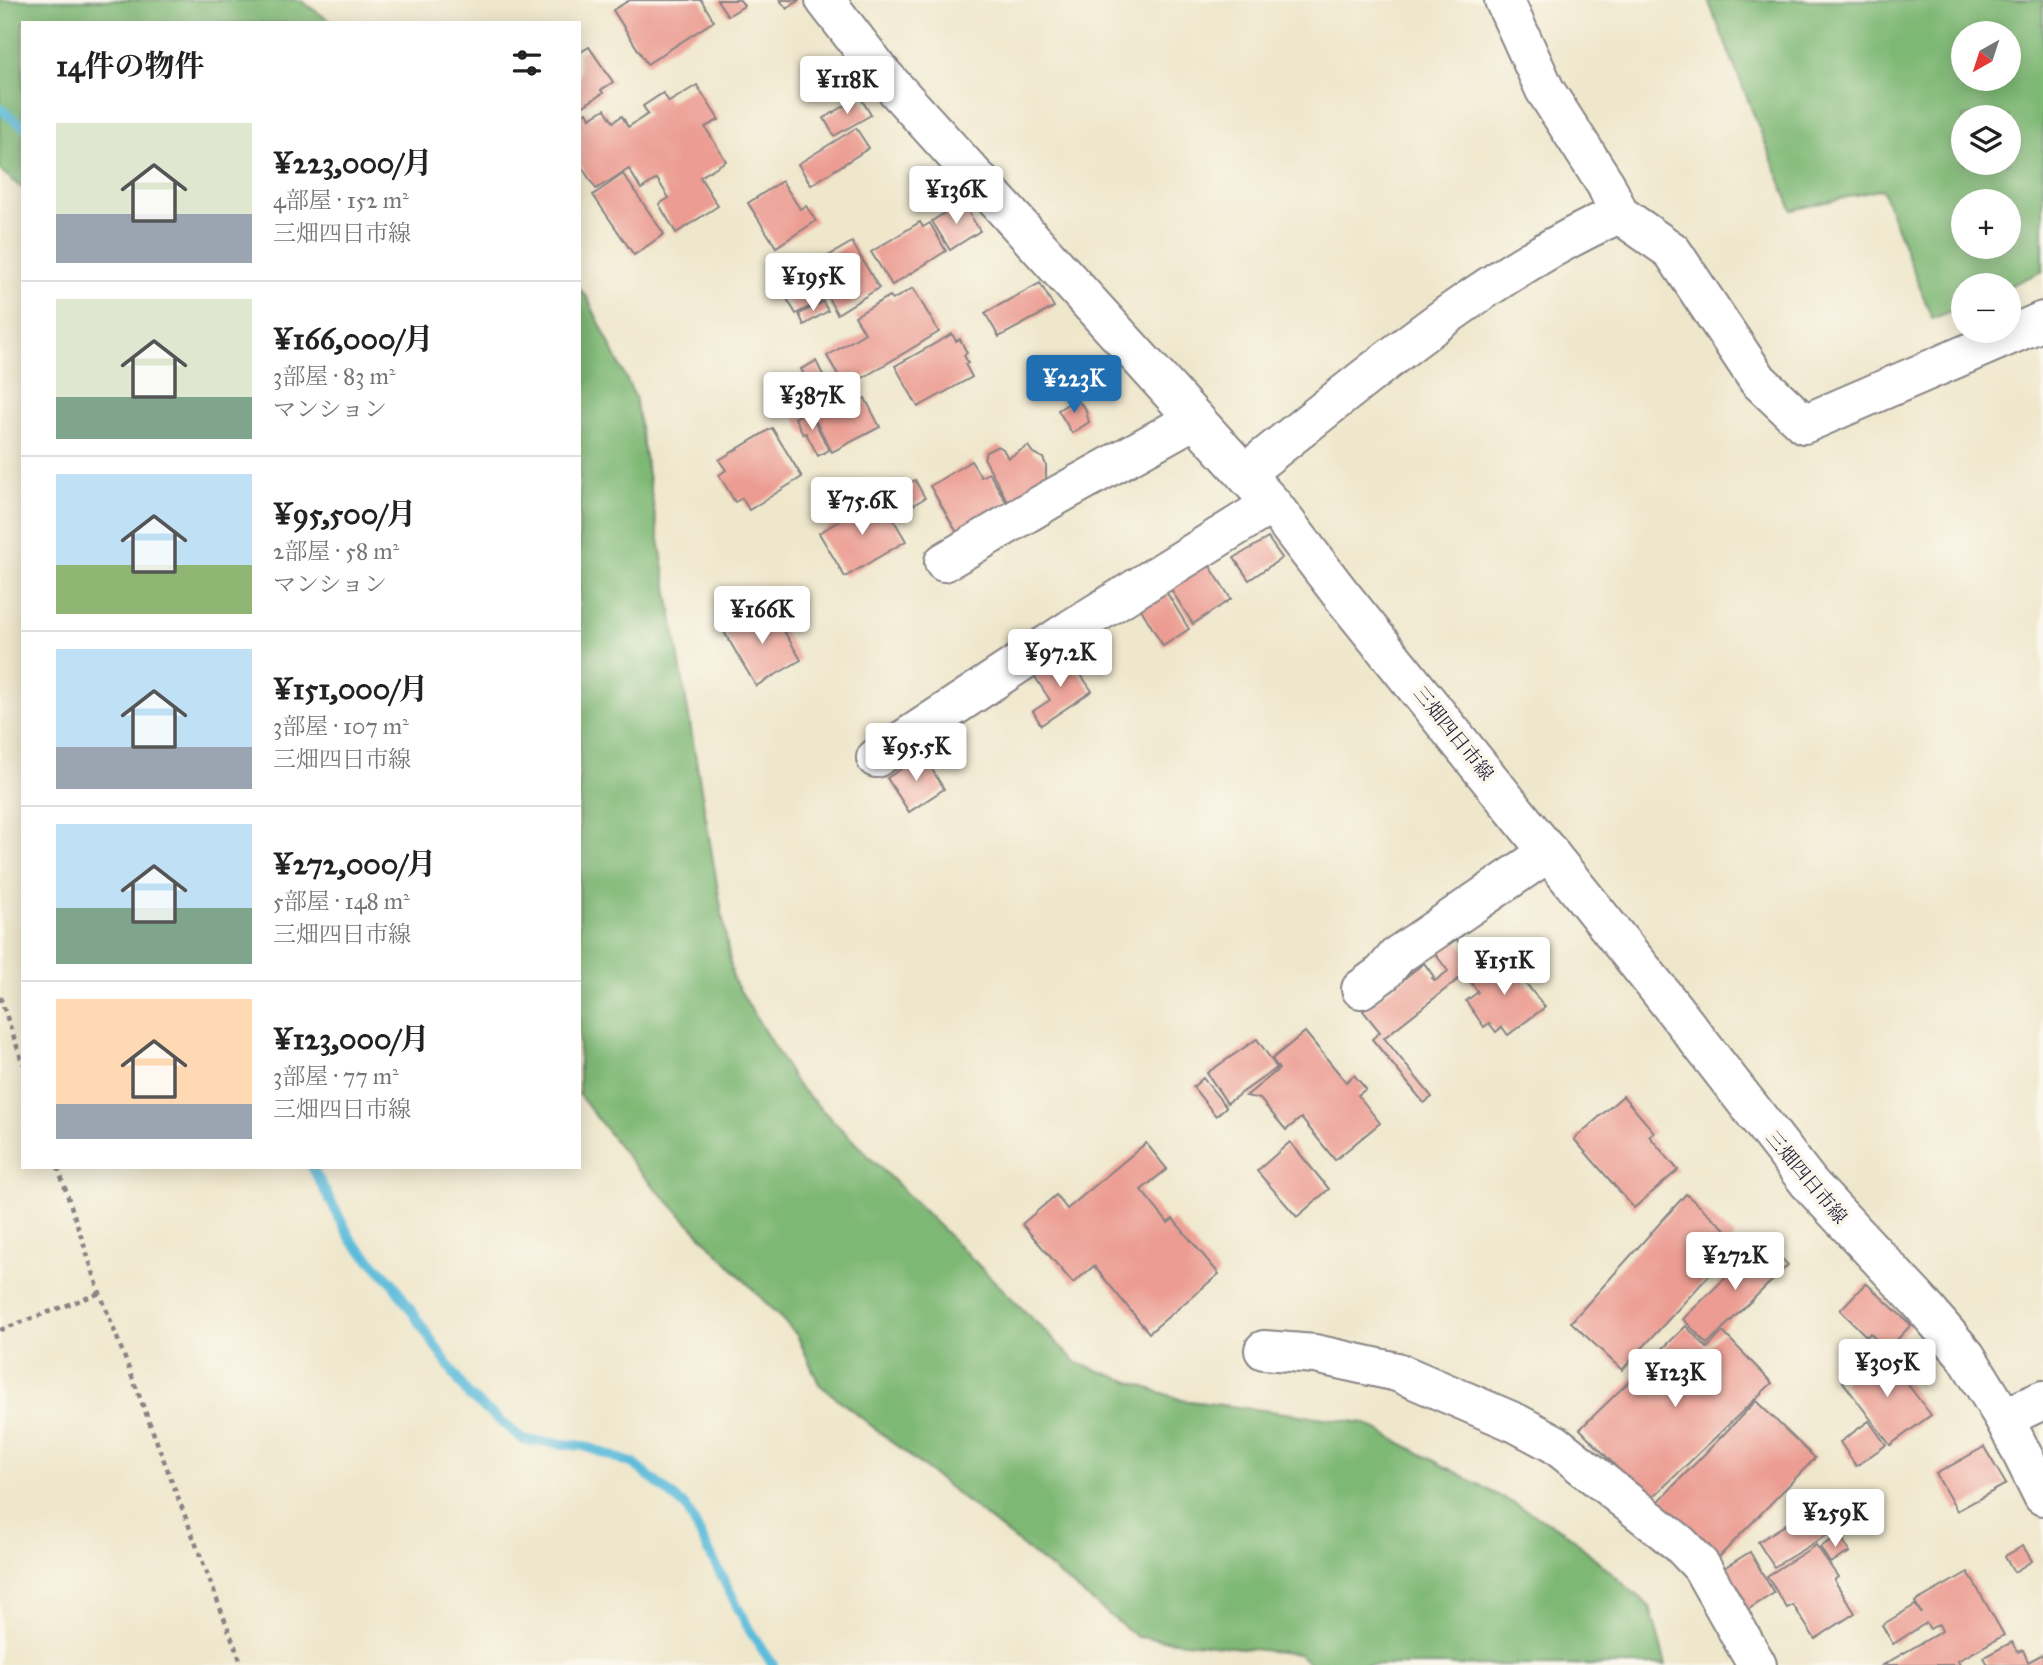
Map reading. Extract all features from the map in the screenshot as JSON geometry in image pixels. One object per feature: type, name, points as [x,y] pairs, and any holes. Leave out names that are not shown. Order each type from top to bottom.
[{"type":"street","name":"三畑四日市線","points":[[825,0],[883,75],[1272,504],[1808,1183],[1918,1300],[1966,1356],[2004,1418],[2043,1496]]},
{"type":"street","points":[[1504,0],[1545,90],[1606,185],[1619,214],[1672,251],[1758,380],[1804,424],[2043,321]]},
{"type":"street","points":[[1245,473],[1465,302],[1572,234],[1619,214]]},
{"type":"street","points":[[944,562],[1195,419]]},
{"type":"street","points":[[876,758],[1071,629],[1272,504]]},
{"type":"street","points":[[1361,989],[1383,973],[1398,955],[1549,852]]},
{"type":"street","points":[[1264,1350],[1315,1354],[1397,1372],[1516,1423],[1555,1444],[1680,1544],[1701,1566],[1756,1665]]},
{"type":"street","points":[[2004,1418],[2043,1399]]},
{"type":"path","points":[[0,997],[21,1058]]},
{"type":"path","points":[[59,1169],[100,1293],[242,1665]]},
{"type":"path","points":[[0,1330],[100,1293]]},
{"type":"green space","points":[[0,0],[300,0],[330,21],[21,21],[21,187],[0,170]]},
{"type":"green space","points":[[1708,0],[2043,0],[2043,271],[2021,281],[2021,273],[1951,273],[1951,311],[1932,319],[1882,189],[1792,210]]},
{"type":"green space","points":[[581,290],[587,297],[635,397],[733,979],[797,1085],[1077,1363],[1182,1400],[1364,1423],[1563,1530],[1650,1607],[1666,1665],[1310,1665],[1299,1654],[1137,1637],[819,1384],[797,1335],[637,1169],[581,1098]]},
{"type":"building","points":[[630,0],[701,0],[714,21],[647,64],[613,10]]},
{"type":"building","points":[[717,0],[740,0],[744,6],[728,16]]},
{"type":"building","points":[[780,0],[799,0],[787,9]]},
{"type":"building","points":[[589,47],[613,82],[601,90],[603,93],[581,108],[581,52]]},
{"type":"building","points":[[697,85],[719,120],[705,127],[726,161],[700,177],[718,206],[676,233],[659,204],[669,198],[657,179],[641,189],[629,169],[596,189],[581,166],[581,116],[587,112],[590,118],[605,109],[613,122],[622,116],[628,127],[648,114],[643,106],[663,93],[669,102]]},
{"type":"building","points":[[860,97],[871,115],[834,136],[824,118]]},
{"type":"building","points":[[856,128],[869,148],[811,185],[798,164]]},
{"type":"building","points":[[623,174],[664,234],[634,255],[593,195]]},
{"type":"building","points":[[782,181],[800,209],[806,206],[816,221],[776,247],[748,203]]},
{"type":"building","points":[[962,202],[980,231],[950,250],[932,221]]},
{"type":"building","points":[[920,222],[923,227],[930,223],[946,251],[892,285],[871,252]]},
{"type":"building","points":[[852,242],[879,288],[837,314],[828,297],[796,314],[779,285]]},
{"type":"building","points":[[1040,283],[1054,307],[999,337],[985,313]]},
{"type":"building","points":[[913,288],[939,332],[846,388],[827,356],[865,333],[855,316],[890,296],[892,300]]},
{"type":"building","points":[[823,302],[828,311],[804,325],[799,314]]},
{"type":"building","points":[[952,334],[956,341],[960,339],[967,353],[964,355],[968,363],[965,364],[972,377],[918,407],[895,366]]},
{"type":"building","points":[[816,361],[828,385],[813,393],[801,369]]},
{"type":"building","points":[[843,389],[846,395],[853,391],[859,401],[865,398],[880,427],[832,452],[808,407]]},
{"type":"building","points":[[1076,399],[1085,408],[1089,422],[1072,433],[1058,410]]},
{"type":"building","points":[[809,410],[829,450],[818,456],[795,418]]},
{"type":"building","points":[[772,428],[802,477],[749,510],[742,498],[735,502],[719,475],[726,470],[719,460]]},
{"type":"building","points":[[998,446],[1008,458],[1028,446],[1033,453],[1043,458],[1049,483],[1010,506],[984,458],[986,452]]},
{"type":"building","points":[[971,461],[981,477],[989,473],[1007,503],[959,536],[930,486]]},
{"type":"building","points":[[915,480],[925,498],[913,505],[903,487]]},
{"type":"building","points":[[880,497],[906,541],[845,577],[819,533]]},
{"type":"building","points":[[1268,538],[1282,558],[1249,580],[1234,558]]},
{"type":"building","points":[[1206,560],[1231,599],[1193,624],[1168,585]]},
{"type":"building","points":[[1167,593],[1189,629],[1163,646],[1141,609]]},
{"type":"building","points":[[758,610],[764,619],[774,614],[801,660],[756,686],[723,630]]},
{"type":"building","points":[[1067,655],[1092,691],[1041,725],[1033,711],[1050,700],[1035,677]]},
{"type":"building","points":[[923,755],[944,789],[909,812],[887,778]]},
{"type":"building","points":[[1454,936],[1468,954],[1478,946],[1486,957],[1384,1038],[1432,1097],[1424,1103],[1372,1039],[1380,1032],[1363,1011],[1424,963],[1435,981],[1448,971],[1433,951]]},
{"type":"building","points":[[1517,957],[1532,976],[1524,981],[1545,1007],[1508,1035],[1502,1027],[1496,1032],[1489,1023],[1484,1027],[1466,1001],[1478,992],[1470,981],[1498,959],[1504,967]]},
{"type":"building","points":[[1305,1032],[1346,1082],[1354,1075],[1366,1089],[1358,1095],[1380,1123],[1335,1160],[1301,1118],[1286,1130],[1260,1099],[1246,1096],[1279,1069],[1272,1059]]},
{"type":"building","points":[[1257,1039],[1277,1068],[1227,1103],[1207,1073]]},
{"type":"building","points":[[1203,1078],[1226,1107],[1216,1116],[1193,1087]]},
{"type":"building","points":[[1623,1096],[1654,1132],[1649,1136],[1678,1170],[1634,1208],[1574,1139]]},
{"type":"building","points":[[1290,1142],[1329,1189],[1297,1217],[1257,1171]]},
{"type":"building","points":[[1146,1143],[1167,1169],[1141,1190],[1168,1223],[1173,1219],[1219,1274],[1149,1333],[1094,1266],[1073,1283],[1022,1224],[1056,1195],[1067,1209]]},
{"type":"building","points":[[1686,1194],[1734,1237],[1710,1264],[1715,1269],[1622,1370],[1571,1322]]},
{"type":"building","points":[[1764,1240],[1788,1265],[1707,1344],[1683,1319]]},
{"type":"building","points":[[1866,1283],[1911,1325],[1887,1350],[1870,1333],[1867,1337],[1840,1310]]},
{"type":"building","points":[[1686,1326],[1707,1348],[1723,1332],[1772,1383],[1649,1501],[1580,1429]]},
{"type":"building","points":[[1883,1352],[1931,1415],[1890,1445],[1843,1382]]},
{"type":"building","points":[[1756,1401],[1815,1458],[1714,1562],[1655,1505]]},
{"type":"building","points":[[1869,1421],[1886,1445],[1856,1466],[1840,1442]]},
{"type":"building","points":[[1984,1447],[2006,1484],[1957,1511],[1936,1474]]},
{"type":"building","points":[[1815,1506],[1832,1532],[1774,1567],[1758,1542]]},
{"type":"building","points":[[1840,1535],[1850,1552],[1830,1563],[1820,1547]]},
{"type":"building","points":[[1816,1545],[1838,1577],[1834,1580],[1855,1613],[1815,1639],[1793,1605],[1787,1608],[1767,1576]]},
{"type":"building","points":[[2023,1546],[2032,1561],[2014,1572],[2005,1556]]},
{"type":"building","points":[[1750,1552],[1774,1593],[1744,1612],[1719,1571]]},
{"type":"building","points":[[1968,1572],[2004,1635],[1958,1661],[1960,1665],[1883,1665],[1942,1631],[1939,1624],[1930,1629],[1926,1623],[1893,1644],[1882,1625],[1915,1605],[1921,1613],[1915,1602]]},
{"type":"building","points":[[2012,1642],[2018,1652],[2023,1650],[2028,1662],[2043,1654],[2043,1665],[1988,1665],[1984,1657]]},
{"type":"waterway","points":[[0,109],[21,125]]},
{"type":"waterway","points":[[313,1169],[352,1241],[392,1282],[469,1396],[524,1440],[584,1446],[634,1464],[686,1507],[750,1631],[773,1665]]}]
